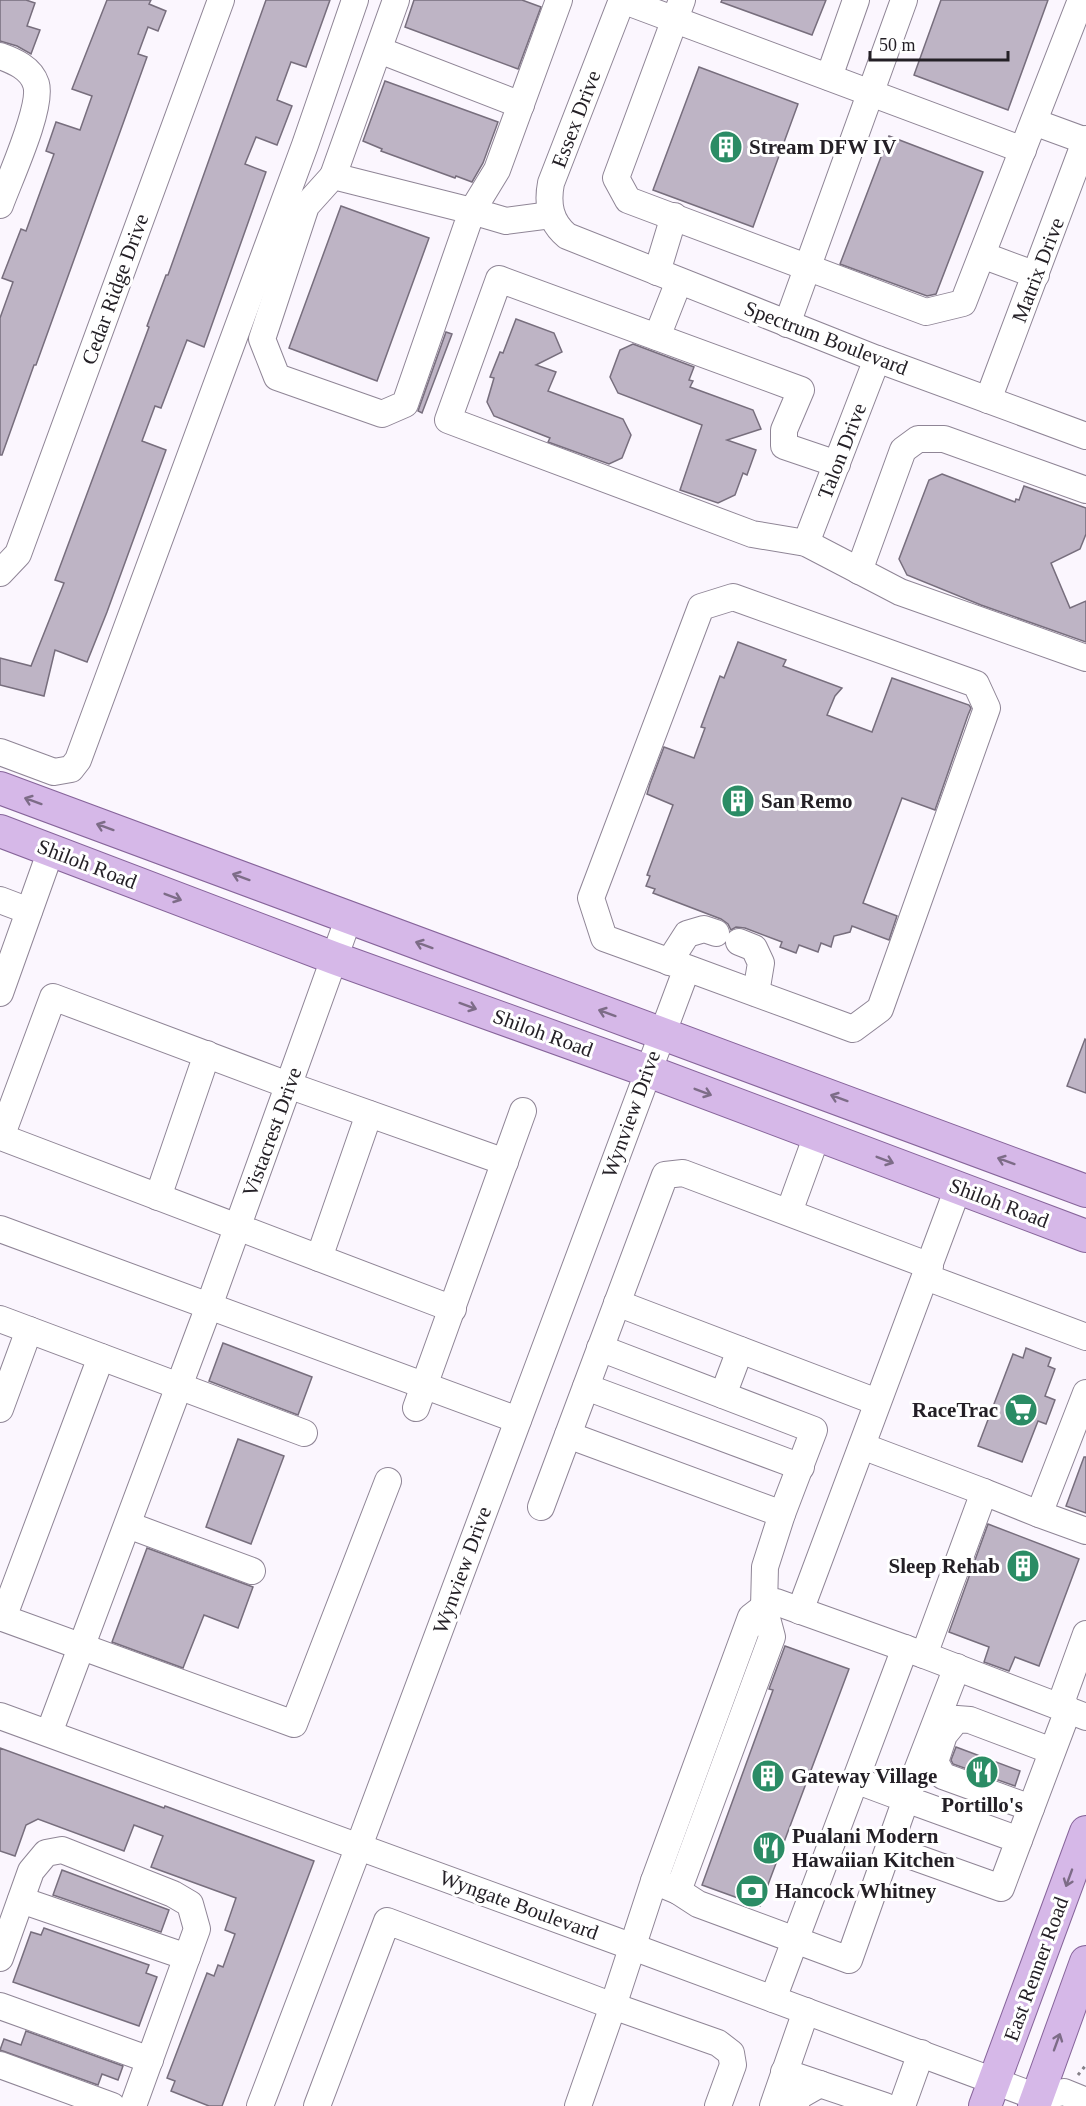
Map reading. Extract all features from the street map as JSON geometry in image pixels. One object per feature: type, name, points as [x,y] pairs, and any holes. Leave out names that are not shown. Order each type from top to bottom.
[{"type":"main road","name":"Shiloh Road","points":[[0,788],[1086,1191]]},
{"type":"main road","points":[[51,850],[65,813]]},
{"type":"main road","name":"Shiloh Road","points":[[0,831],[334,958],[648,1071],[1086,1236]]},
{"type":"main road","points":[[958,1188],[972,1148]]},
{"type":"main road","points":[[1050,1222],[1064,1242],[1086,1251]]},
{"type":"main road","name":"East Renner Road","points":[[990,2093],[1086,1832]]},
{"type":"main road","points":[[1038,2103],[1086,1962]]},
{"type":"street","name":"Cedar Ridge Drive","points":[[0,573],[18,554],[221,0]]},
{"type":"street","points":[[0,752],[54,772],[70,769],[78,760],[355,0]]},
{"type":"street","points":[[396,0],[333,176],[306,206],[262,339],[277,376],[382,414],[405,404],[472,211],[497,170],[559,0]]},
{"type":"street","points":[[622,0],[678,10],[829,77],[1023,150]]},
{"type":"street","name":"Essex Drive","points":[[551,215],[548,198],[551,183],[622,0]]},
{"type":"street","points":[[829,77],[856,0]]},
{"type":"street","points":[[787,324],[904,0]]},
{"type":"street","points":[[678,10],[616,178],[628,200],[926,312],[963,303],[1082,0]]},
{"type":"street","points":[[379,50],[521,105]]},
{"type":"street","points":[[0,56],[15,62],[29,72],[36,84],[36,101],[31,123],[0,205]]},
{"type":"street","points":[[1034,122],[1086,140]]},
{"type":"street","name":"Matrix Drive","points":[[988,400],[1086,140]]},
{"type":"street","points":[[333,176],[506,221],[551,215]]},
{"type":"street","name":"Spectrum Boulevard","points":[[551,215],[557,228],[567,236],[877,359],[1086,436]]},
{"type":"street","points":[[657,337],[668,276],[674,216]]},
{"type":"street","points":[[982,255],[1036,275]]},
{"type":"street","points":[[837,465],[784,446],[784,430],[801,390],[499,279],[448,420],[752,534],[806,543],[900,592],[1086,658]]},
{"type":"street","name":"Talon Drive","points":[[806,543],[877,359]]},
{"type":"street","points":[[859,571],[903,450],[918,439],[944,439],[1086,490]]},
{"type":"street","points":[[733,597],[976,684],[987,708],[880,1009],[853,1029],[756,993],[604,938],[591,898],[701,607],[733,597]]},
{"type":"street","points":[[0,993],[51,850]]},
{"type":"street","points":[[0,900],[29,910]]},
{"type":"street","name":"Vistacrest Drive","points":[[49,1733],[209,1306],[348,917]]},
{"type":"street","name":"Wynview Drive","points":[[260,2106],[662,1033],[687,933],[704,929],[754,948],[761,963],[756,993]]},
{"type":"street","points":[[453,1309],[1,1137],[53,997],[288,1085],[505,1162]]},
{"type":"street","points":[[158,1197],[207,1054]]},
{"type":"street","points":[[421,1397],[523,1111]]},
{"type":"street","points":[[319,1258],[369,1114]]},
{"type":"street","points":[[789,1212],[817,1135]]},
{"type":"street","points":[[542,1507],[665,1175],[683,1173],[789,1212],[1086,1337]]},
{"type":"street","points":[[800,1611],[958,1188]]},
{"type":"street","points":[[0,1229],[209,1306],[421,1397],[518,1420]]},
{"type":"street","points":[[617,1304],[878,1402]]},
{"type":"street","points":[[0,1319],[304,1433]]},
{"type":"street","points":[[0,1409],[29,1330]]},
{"type":"street","points":[[600,1348],[814,1430],[782,1514],[765,1567],[764,1606],[772,1637],[678,1891]]},
{"type":"street","points":[[723,1395],[740,1350]]},
{"type":"street","points":[[101,1357],[2,1617],[294,1724],[388,1481]]},
{"type":"street","points":[[586,1387],[801,1467]]},
{"type":"street","points":[[1040,1514],[1086,1393]]},
{"type":"street","points":[[568,1435],[782,1514]]},
{"type":"street","points":[[862,1446],[1086,1531]]},
{"type":"street","points":[[773,1999],[855,1780],[984,1492]]},
{"type":"street","points":[[128,1525],[252,1571]]},
{"type":"street","points":[[578,2106],[654,1881],[751,1617],[764,1606],[776,1602],[1077,1713]]},
{"type":"street","points":[[1077,1713],[1062,1700],[1086,1634]]},
{"type":"street","points":[[654,1881],[678,1891],[698,1904],[849,1960],[906,1800],[957,1667]]},
{"type":"street","points":[[945,1698],[1054,1745]]},
{"type":"street","points":[[889,1848],[1001,1888],[1054,1745],[1077,1713]]},
{"type":"street","name":"Wyngate Boulevard","points":[[0,1716],[921,2054],[990,2093],[1038,2103]]},
{"type":"street","points":[[1030,1811],[943,1776],[936,1762],[944,1735],[957,1719],[970,1720],[1054,1745]]},
{"type":"street","points":[[917,1773],[1030,1811]]},
{"type":"street","points":[[855,1780],[1019,1840]]},
{"type":"street","points":[[0,1958],[31,1871],[46,1853],[62,1850],[173,1894],[190,1904],[197,1929],[133,2106]]},
{"type":"street","points":[[21,1900],[186,1957]]},
{"type":"street","points":[[318,2106],[387,1921],[718,2043],[731,2053],[733,2065],[718,2106]]},
{"type":"street","points":[[0,2006],[150,2060]]},
{"type":"street","points":[[773,2106],[806,2011]]},
{"type":"street","points":[[902,2106],[921,2054]]},
{"type":"street","points":[[0,2065],[112,2106]]},
{"type":"street","points":[[784,2072],[885,2106]]},
{"type":"street","points":[[795,2106],[799,2096],[820,2084]]},
{"type":"street","points":[[1038,2103],[1064,2092],[1086,2101]]},
{"type":"building","points":[[0,0],[26,0],[35,3],[27,26],[40,30],[31,54],[17,46],[0,41]]},
{"type":"building","points":[[107,0],[151,0],[149,4],[166,11],[158,31],[148,27],[138,54],[147,57],[36,365],[34,365],[2,455],[0,455],[0,318],[13,282],[2,278],[21,229],[26,231],[54,154],[46,151],[56,122],[80,130],[92,96],[72,89]]},
{"type":"building","points":[[266,0],[330,0],[306,67],[291,62],[277,100],[292,106],[277,145],[256,137],[245,164],[266,172],[204,347],[187,340],[161,408],[155,406],[142,441],[166,450],[107,612],[87,662],[55,650],[44,696],[0,685],[0,658],[31,666],[64,583],[55,580],[149,327],[147,326],[166,275],[168,275]]},
{"type":"building","points":[[414,0],[522,0],[541,7],[518,69],[405,27]]},
{"type":"building","points":[[722,0],[826,0],[812,35],[721,2]]},
{"type":"building","points":[[941,0],[1048,0],[1008,110],[914,75]]},
{"type":"building","name":"Stream DFW IV","points":[[699,67],[798,104],[753,227],[653,190]]},
{"type":"building","points":[[385,81],[498,122],[483,163],[472,182],[381,151],[382,149],[363,141]]},
{"type":"building","points":[[889,136],[983,172],[936,294],[927,296],[840,264]]},
{"type":"building","points":[[341,206],[429,238],[377,381],[289,348]]},
{"type":"building","points":[[516,319],[554,333],[562,352],[536,365],[556,372],[548,391],[623,419],[631,435],[622,458],[609,464],[548,442],[550,438],[494,416],[487,402],[494,378],[490,377],[500,352],[503,353]]},
{"type":"building","points":[[446,332],[452,334],[422,413],[418,411]]},
{"type":"building","points":[[633,344],[694,367],[689,380],[693,381],[690,387],[753,410],[761,429],[727,440],[756,450],[747,475],[743,473],[735,495],[718,503],[680,490],[702,425],[618,393],[610,377],[620,350]]},
{"type":"building","points":[[942,474],[1015,502],[1016,499],[1019,500],[1024,486],[1086,508],[1086,534],[1080,549],[1051,563],[1070,608],[1086,601],[1086,642],[981,605],[907,575],[899,559],[929,480]]},
{"type":"building","name":"San Remo","points":[[738,642],[786,660],[783,666],[842,688],[835,696],[827,715],[872,732],[892,678],[969,705],[971,708],[935,810],[902,798],[863,903],[897,916],[889,940],[852,926],[850,932],[834,936],[831,947],[821,943],[818,952],[799,945],[796,953],[780,947],[782,942],[745,928],[736,927],[731,930],[728,924],[721,919],[653,893],[655,889],[646,886],[650,876],[647,875],[673,805],[647,794],[650,784],[664,747],[694,758],[705,728],[701,727],[720,676],[724,678]]},
{"type":"building","points":[[1086,1040],[1086,1093],[1067,1086]]},
{"type":"building","points":[[223,1343],[312,1377],[298,1415],[209,1381]]},
{"type":"building","name":"RaceTrac","points":[[1026,1348],[1051,1358],[1048,1366],[1055,1369],[1045,1396],[1055,1400],[1046,1424],[1038,1421],[1022,1462],[978,1446],[1013,1354],[1023,1358]]},
{"type":"building","points":[[238,1439],[284,1456],[251,1544],[206,1527]]},
{"type":"building","points":[[1084,1457],[1086,1457],[1086,1513],[1066,1506]]},
{"type":"building","points":[[988,1524],[1079,1559],[1039,1666],[1015,1657],[1009,1671],[984,1662],[989,1647],[949,1632]]},
{"type":"building","points":[[147,1548],[253,1587],[238,1628],[204,1615],[183,1668],[112,1642]]},
{"type":"building","name":"Gateway Village","points":[[785,1646],[849,1669],[760,1906],[702,1885],[773,1690],[769,1689]]},
{"type":"building","points":[[956,1747],[1020,1771],[1015,1786],[953,1764],[951,1760]]},
{"type":"building","points":[[0,1748],[314,1861],[222,2106],[209,2106],[171,2091],[175,2081],[167,2078],[207,1973],[214,1976],[218,1965],[223,1967],[235,1934],[225,1930],[236,1898],[151,1867],[163,1836],[134,1825],[124,1851],[38,1819],[26,1825],[15,1856],[0,1851]]},
{"type":"building","points":[[62,1870],[169,1910],[161,1932],[53,1895]]},
{"type":"building","points":[[44,1928],[149,1965],[146,1973],[157,1977],[139,2026],[13,1982],[31,1932],[41,1935]]},
{"type":"building","points":[[26,2031],[123,2066],[118,2080],[102,2074],[98,2085],[0,2050],[4,2039],[21,2045]]},
{"type":"place","name":"Stream DFW IV","points":[[726,147]]},
{"type":"place","name":"San Remo","points":[[738,801]]},
{"type":"place","name":"RaceTrac","points":[[1021,1410]]},
{"type":"place","name":"Sleep Rehab","points":[[1023,1566]]},
{"type":"place","name":"Portillo's","points":[[982,1772]]},
{"type":"place","name":"Gateway Village","points":[[768,1776]]},
{"type":"place","name":"Pualani Modern Hawaiian Kitchen","points":[[769,1848]]},
{"type":"place","name":"Hancock Whitney","points":[[752,1891]]}]
